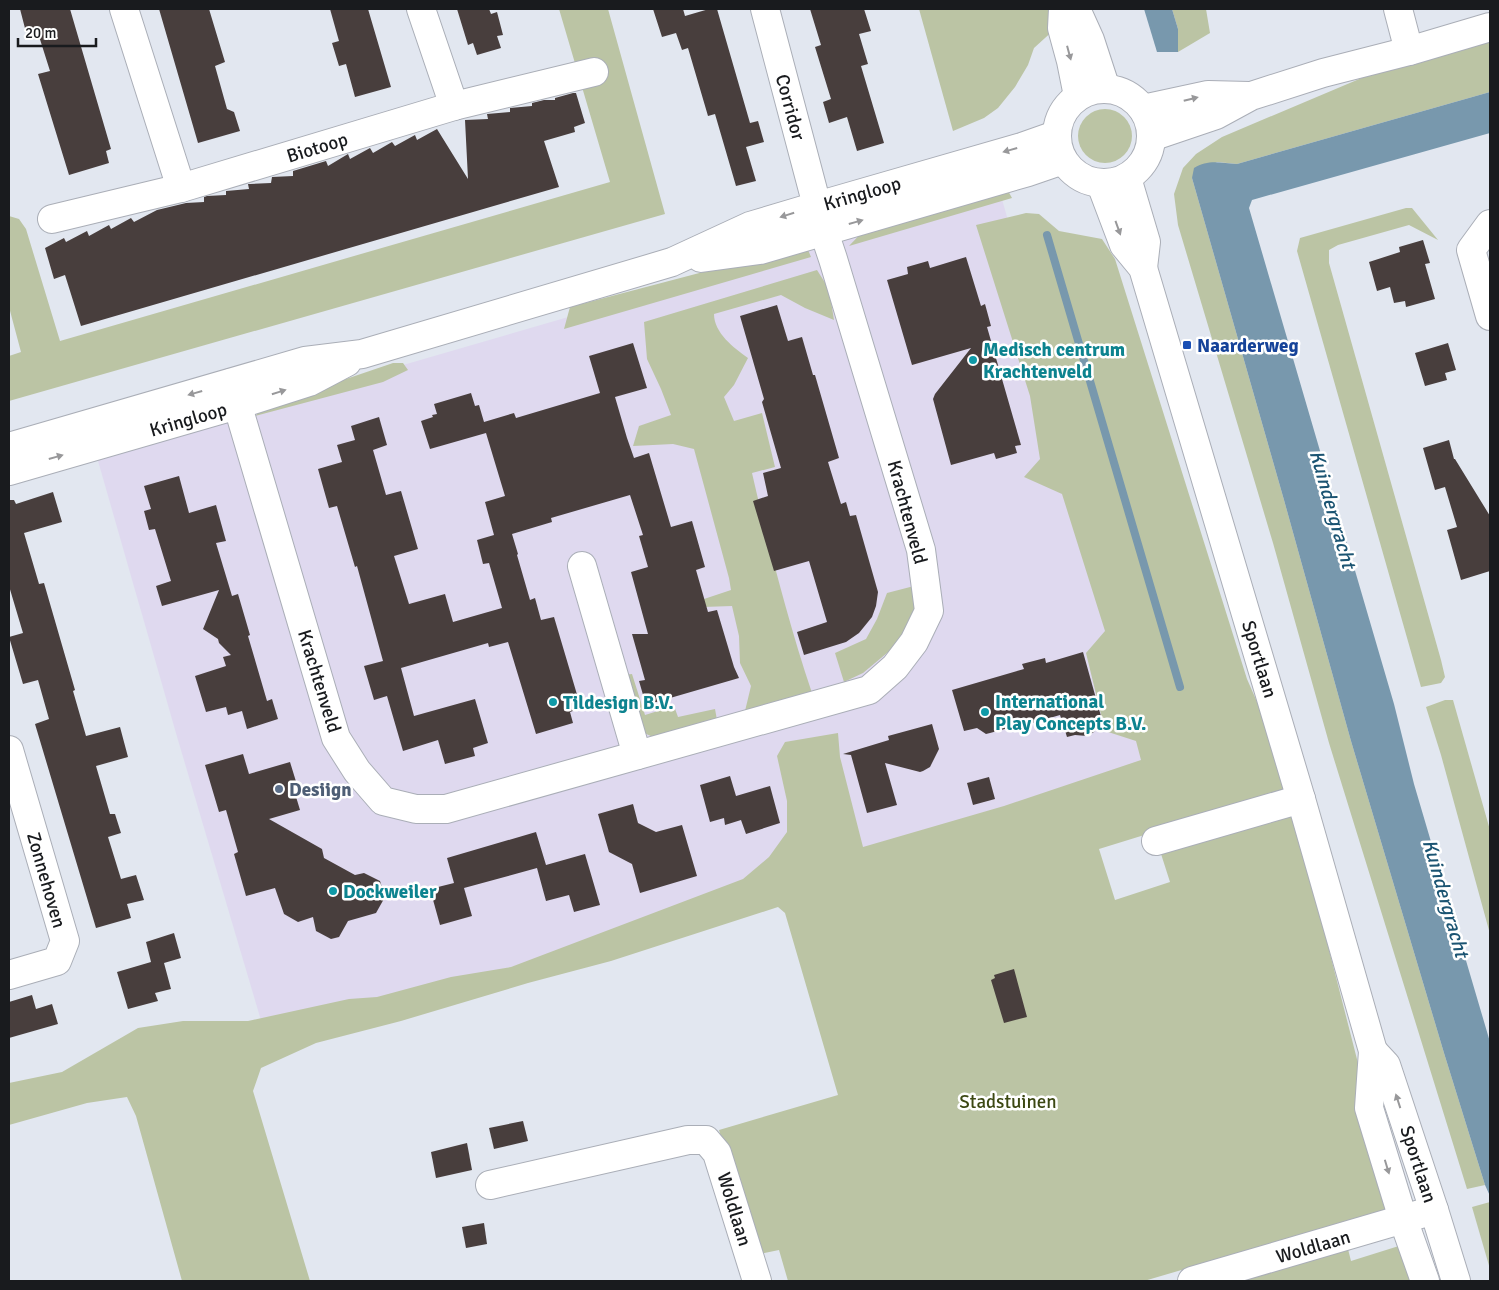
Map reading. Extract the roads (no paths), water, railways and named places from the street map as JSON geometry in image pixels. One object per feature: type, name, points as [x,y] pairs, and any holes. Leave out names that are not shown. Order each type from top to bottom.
[{"type":"street","points":[[124,9],[181,188]]},
{"type":"street","points":[[421,9],[454,106]]},
{"type":"street","name":"Corridor","points":[[765,9],[824,232]]},
{"type":"street","points":[[1062,9],[1062,28],[1078,96]]},
{"type":"street","points":[[1076,9],[1090,40],[1106,89]]},
{"type":"street","points":[[1398,9],[1409,51]]},
{"type":"street","points":[[1151,137],[1216,115],[1251,96],[1323,73],[1409,51],[1490,27]]},
{"type":"street","name":"Biotoop","points":[[52,219],[181,188],[454,106],[594,72]]},
{"type":"street","points":[[1106,89],[1120,92],[1133,99],[1143,109],[1150,123],[1151,137],[1148,153],[1140,167],[1127,178],[1101,184],[1086,180],[1073,172],[1060,147],[1059,120],[1067,106],[1078,96],[1092,90],[1106,89]]},
{"type":"street","points":[[1143,109],[1208,95],[1251,96]]},
{"type":"street","name":"Kringloop","points":[[9,447],[234,394],[309,382],[362,354],[672,262],[750,226],[1014,149],[1060,147]]},
{"type":"street","name":"Kringloop","points":[[672,262],[760,250],[1028,172],[1060,147]]},
{"type":"street","name":"Sportlaan","points":[[1127,178],[1146,242],[1143,268]]},
{"type":"street","name":"Sportlaan","points":[[1101,184],[1124,245],[1143,268],[1301,799],[1373,1051],[1368,1108],[1425,1281]]},
{"type":"street","points":[[1490,224],[1471,250],[1490,316]]},
{"type":"street","name":"Krachtenveld","points":[[234,394],[336,738],[356,771],[383,801],[416,810],[446,809],[869,690],[895,668],[914,642],[929,611],[921,550],[824,232]]},
{"type":"street","name":"Kringloop","points":[[9,471],[234,394]]},
{"type":"street","points":[[582,566],[637,755]]},
{"type":"street","name":"Zonnehoven","points":[[9,750],[65,941],[57,961],[9,974]]},
{"type":"street","points":[[1156,841],[1301,799]]},
{"type":"street","name":"Sportlaan","points":[[1373,1051],[1386,1065],[1456,1281]]},
{"type":"street","name":"Woldlaan","points":[[490,1185],[688,1140],[706,1140],[717,1153],[757,1281]]},
{"type":"street","name":"Woldlaan","points":[[1192,1281],[1434,1210]]},
{"type":"water","points":[[1144,9],[1172,9],[1178,29],[1178,52],[1157,52]]},
{"type":"water","name":"Kuindergracht","points":[[1490,92],[1490,133],[1252,200],[1249,208],[1394,704],[1414,784],[1490,1042],[1490,1196],[1444,1053],[1351,741],[1192,178],[1194,168],[1204,163],[1237,164]]},
{"type":"waterway","points":[[1047,235],[1180,687]]},
{"type":"place","name":"Naarderweg","points":[[1187,345]]},
{"type":"place","name":"Medisch centrum Krachtenveld","points":[[973,360]]},
{"type":"place","name":"Tildesign B.V.","points":[[553,702]]},
{"type":"place","name":"International Play Concepts B.V.","points":[[985,712]]},
{"type":"place","name":"Desiign","points":[[279,789]]},
{"type":"place","name":"Dockweiler","points":[[333,891]]},
{"type":"park label","name":"Stadstuinen","points":[[1008,1101]]}]
